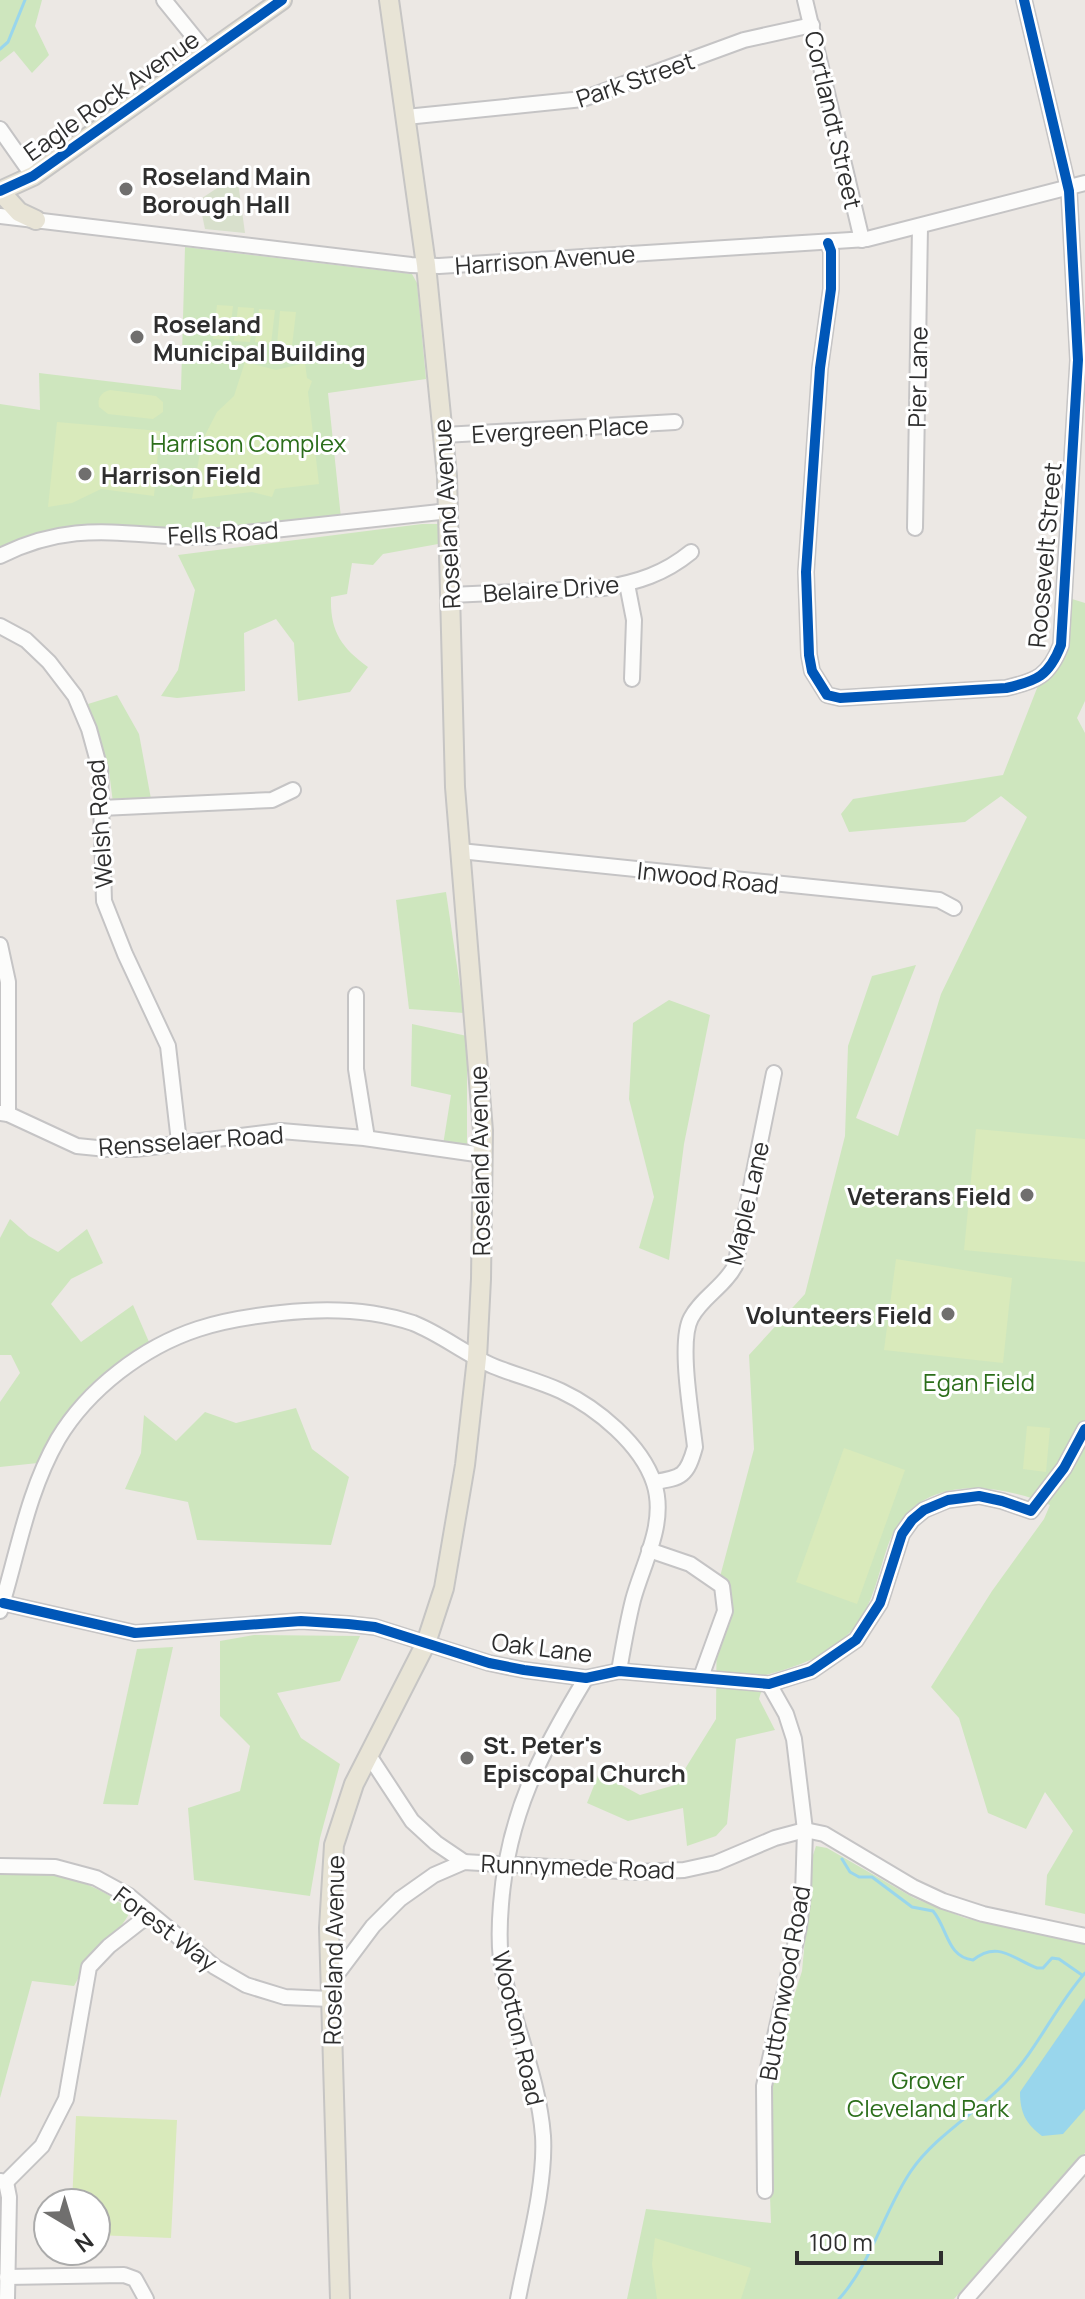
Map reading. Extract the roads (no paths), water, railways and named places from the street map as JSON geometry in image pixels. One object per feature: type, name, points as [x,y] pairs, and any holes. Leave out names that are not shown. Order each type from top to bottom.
[{"type":"main road","name":"Eagle Rock Avenue","points":[[0,191],[33,176],[282,0]]},
{"type":"main road","name":"Roseland Avenue","points":[[340,2299],[329,1928],[334,1845],[345,1806],[368,1754],[426,1643],[444,1588],[465,1465],[477,1358],[481,1279],[483,1155],[455,787],[449,511],[444,435],[426,265],[389,0]]},
{"type":"main road","points":[[0,191],[19,212],[36,220]]},
{"type":"street","points":[[164,0],[207,53]]},
{"type":"street","name":"Cortlandt Street","points":[[805,0],[862,240]]},
{"type":"street","name":"Roosevelt Street","points":[[828,243],[831,251],[831,289],[820,368],[806,572],[812,671],[827,695],[840,698],[1018,686],[1042,677],[1055,661],[1061,645],[1078,360],[1069,187],[1024,0]]},
{"type":"street","name":"Park Street","points":[[406,117],[583,99],[744,40],[812,25]]},
{"type":"street","points":[[0,129],[33,176]]},
{"type":"street","name":"Harrison Avenue","points":[[0,216],[426,265],[862,240],[1085,183]]},
{"type":"street","name":"Pier Lane","points":[[915,528],[920,227]]},
{"type":"street","name":"Evergreen Place","points":[[444,435],[675,422]]},
{"type":"street","name":"Fells Road","points":[[0,556],[56,534],[84,531],[209,537],[449,511]]},
{"type":"street","name":"Belaire Drive","points":[[451,595],[604,588],[627,584],[673,567],[691,552]]},
{"type":"street","points":[[627,584],[634,620],[632,679]]},
{"type":"street","name":"Welsh Road","points":[[0,626],[26,640],[49,662],[75,696],[89,729],[100,769],[104,901],[168,1046],[179,1142]]},
{"type":"street","points":[[101,808],[272,800],[293,790]]},
{"type":"street","name":"Inwood Road","points":[[460,851],[939,900],[954,908]]},
{"type":"street","points":[[0,945],[8,982],[4,1114]]},
{"type":"street","points":[[356,995],[356,1069],[367,1138]]},
{"type":"street","name":"Maple Lane","points":[[654,1482],[677,1479],[688,1470],[691,1462],[695,1447],[685,1340],[689,1320],[703,1300],[728,1279],[735,1266],[774,1073]]},
{"type":"street","name":"Rensselaer Road","points":[[4,1114],[77,1146],[107,1149],[135,1149],[281,1131],[367,1138],[483,1155]]},
{"type":"street","points":[[1,1607],[30,1501],[59,1438],[105,1384],[151,1351],[195,1329],[303,1310],[344,1310],[378,1314],[412,1323],[477,1358],[563,1392],[614,1428],[630,1445],[654,1482],[656,1524],[633,1600],[619,1671]]},
{"type":"street","name":"Oak Lane","points":[[1,1607],[135,1633],[301,1621],[375,1627],[489,1663],[586,1678],[619,1671],[769,1684],[811,1671],[856,1640],[880,1603],[902,1534],[918,1515],[948,1500],[979,1496],[1031,1511],[1064,1468],[1085,1429]]},
{"type":"street","points":[[649,1550],[690,1564],[722,1586],[725,1611],[701,1677]]},
{"type":"street","name":"Wootton Road","points":[[518,2299],[540,2177],[543,2138],[536,2093],[503,1974],[500,1917],[513,1828],[526,1789],[557,1726],[586,1678]]},
{"type":"street","name":"Buttonwood Road","points":[[765,2191],[764,2086],[799,1927],[805,1830],[794,1739],[786,1714],[769,1684]]},
{"type":"street","points":[[368,1754],[412,1821],[464,1862]]},
{"type":"street","points":[[805,1830],[824,1834],[913,1887],[943,1901],[983,1914],[1085,1936]]},
{"type":"street","name":"Runnymede Road","points":[[330,1990],[373,1926],[400,1899],[434,1875],[464,1862],[637,1872],[684,1870],[716,1863],[775,1838],[805,1830]]},
{"type":"street","name":"Forest Way","points":[[0,1866],[40,1865],[82,1873],[113,1887],[215,1967],[246,1985],[285,1997],[330,1990]]},
{"type":"street","points":[[7,2299],[9,2197],[3,2181],[42,2146],[66,2099],[89,1967],[109,1946],[150,1914]]},
{"type":"street","points":[[966,2299],[1079,2178],[1085,2163]]},
{"type":"street","points":[[7,2277],[124,2275],[135,2279],[146,2299]]},
{"type":"water","points":[[1085,1998],[1085,2109],[1063,2134],[1042,2136],[1025,2117],[1020,2092]]},
{"type":"waterway","points":[[0,49],[8,42],[25,0]]},
{"type":"waterway","points":[[842,1859],[850,1872],[859,1877],[872,1877],[912,1907],[933,1911],[953,1948],[964,1958],[973,1960],[982,1954],[998,1951],[1037,1968],[1043,1968],[1052,1958],[1059,1959],[1082,1975]]},
{"type":"waterway","points":[[839,2299],[861,2269],[911,2171],[932,2147],[1005,2083],[1085,1973]]},
{"type":"place","name":"Roseland Main Borough Hall","points":[[126,189]]},
{"type":"place","name":"Roseland Municipal Building","points":[[137,337]]},
{"type":"place","name":"Harrison Field","points":[[85,474]]},
{"type":"place","name":"Veterans Field","points":[[1027,1195]]},
{"type":"place","name":"Volunteers Field","points":[[948,1314]]},
{"type":"place","name":"St. Peter's Episcopal Church","points":[[467,1758]]},
{"type":"park label","name":"Harrison Complex","points":[[248,442]]},
{"type":"park label","name":"Egan Field","points":[[979,1381]]},
{"type":"park label","name":"Grover Cleveland Park","points":[[928,2093]]}]
